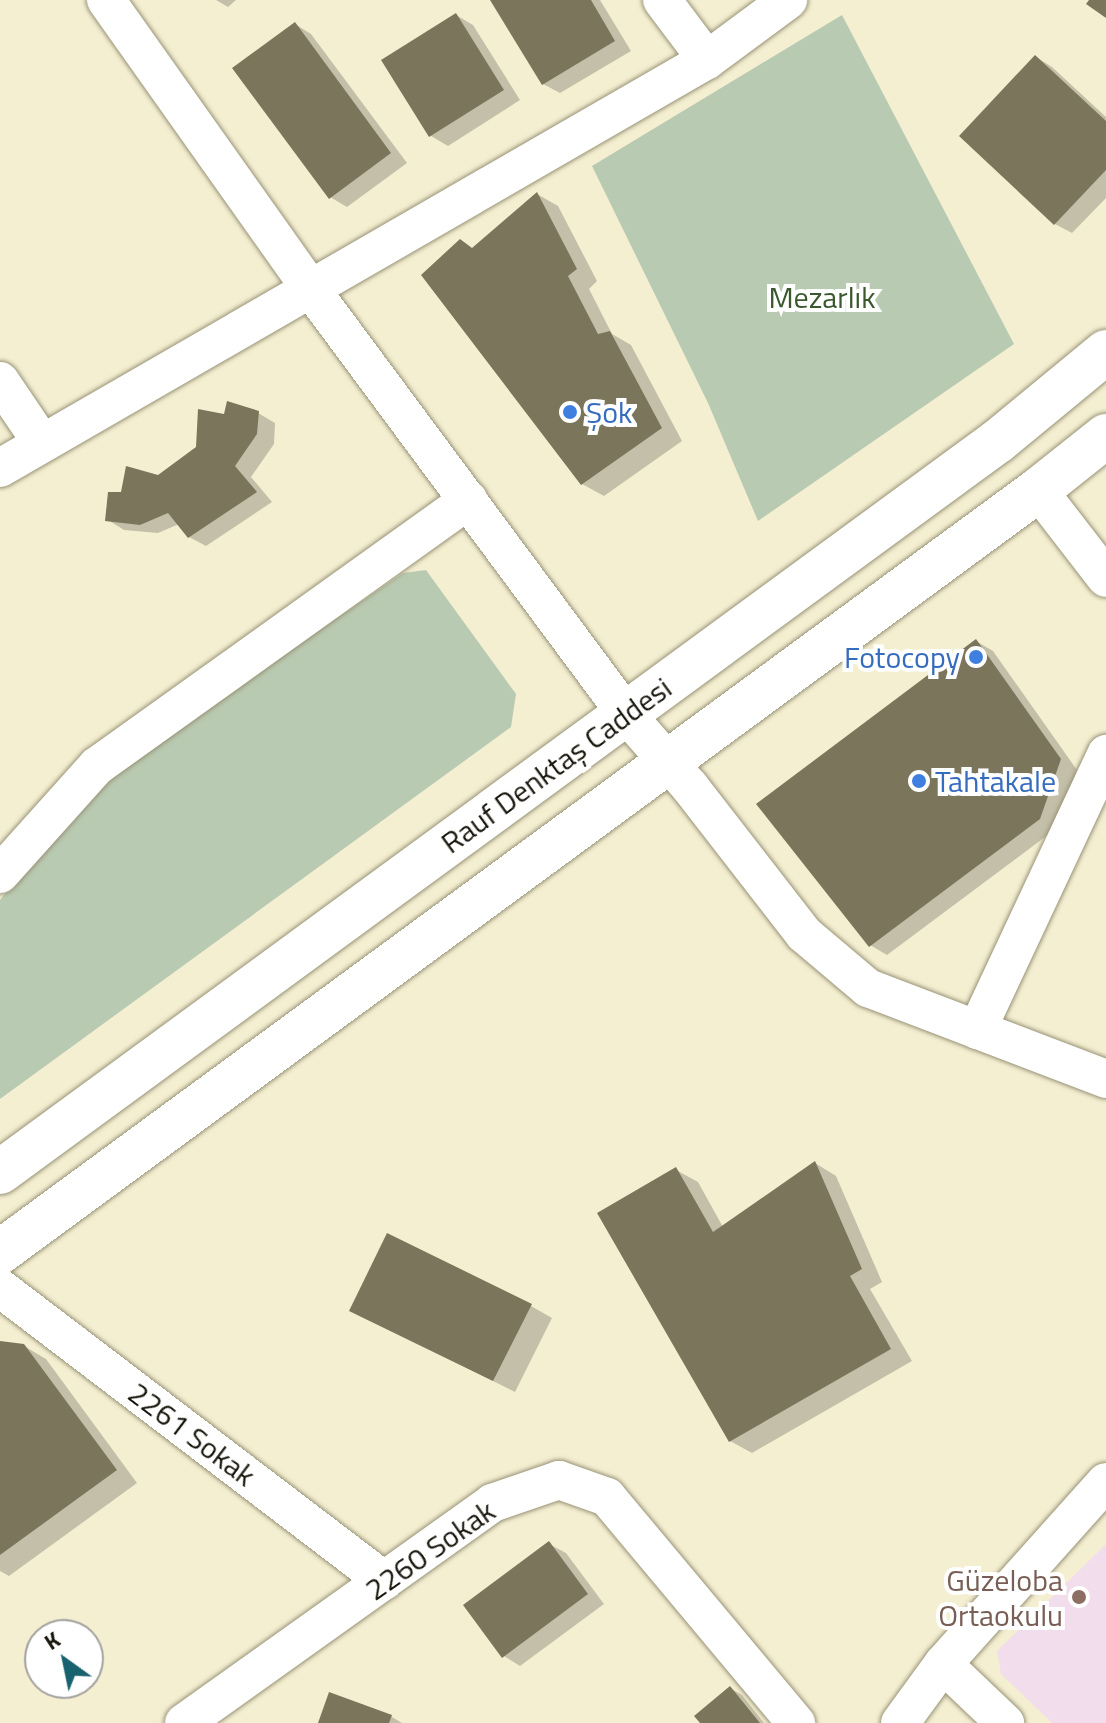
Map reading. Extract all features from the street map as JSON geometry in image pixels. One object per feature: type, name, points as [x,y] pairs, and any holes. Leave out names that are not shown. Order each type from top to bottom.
[{"type":"main road","name":"Rauf Denktaş Caddesi","points":[[0,1172],[998,441],[1106,352]]},
{"type":"main road","points":[[0,1252],[1038,490],[1106,436]]},
{"type":"street","points":[[106,0],[310,288],[626,714],[668,762],[804,934],[868,988],[1106,1079]]},
{"type":"street","points":[[662,0],[707,60]]},
{"type":"street","points":[[0,468],[707,60],[788,0]]},
{"type":"street","points":[[0,381],[42,443]]},
{"type":"street","points":[[1038,490],[1106,578]]},
{"type":"street","points":[[0,874],[97,766],[469,500]]},
{"type":"street","points":[[977,1030],[1106,754]]},
{"type":"street","name":"2261 Sokak","points":[[0,1288],[384,1581]]},
{"type":"street","name":"2260 Sokak","points":[[184,1723],[492,1503],[559,1480],[607,1497],[796,1723]]},
{"type":"street","points":[[900,1723],[943,1664],[1106,1482]]},
{"type":"street","points":[[943,1664],[1005,1723]]},
{"type":"shaded area","name":"Güzeloba Ortaokulu","points":[[1106,1544],[1106,1723],[1052,1723],[1001,1674],[997,1651]]},
{"type":"green space","name":"Mezarlık","points":[[842,15],[1014,344],[758,521],[708,403],[592,166]]},
{"type":"green space","points":[[426,570],[516,694],[511,727],[0,1099],[0,900],[29,861],[132,759],[403,573]]},
{"type":"building","points":[[490,0],[591,0],[615,41],[542,85]]},
{"type":"building","points":[[1089,0],[1106,0],[1106,18],[1086,4]]},
{"type":"building","points":[[456,13],[504,90],[429,137],[381,60]]},
{"type":"building","points":[[295,22],[391,153],[329,199],[232,68]]},
{"type":"building","points":[[1035,55],[1106,121],[1106,170],[1054,225],[959,136]]},
{"type":"building","points":[[537,192],[577,269],[568,276],[598,334],[610,331],[662,428],[581,485],[421,275],[460,239],[472,248]]},
{"type":"building","points":[[227,401],[259,411],[257,434],[235,466],[257,492],[188,538],[168,513],[140,525],[105,521],[108,492],[121,492],[126,466],[158,475],[196,447],[198,409],[224,414]]},
{"type":"building","name":"Tahtakale","points":[[976,639],[1061,759],[1040,819],[869,947],[756,804]]},
{"type":"building","points":[[815,1161],[862,1269],[850,1276],[891,1349],[729,1442],[597,1213],[676,1167],[713,1232]]},
{"type":"building","points":[[387,1233],[532,1304],[493,1381],[349,1311]]},
{"type":"building","points":[[0,1341],[24,1344],[117,1470],[0,1555]]},
{"type":"building","points":[[549,1541],[588,1594],[502,1658],[463,1605]]},
{"type":"building","points":[[730,1686],[760,1723],[700,1723],[694,1716]]},
{"type":"building","points":[[329,1692],[392,1715],[389,1723],[318,1723]]},
{"type":"place","name":"Şok","points":[[570,412]]},
{"type":"place","name":"Fotocopy","points":[[976,657]]},
{"type":"place","name":"Tahtakale","points":[[919,781]]},
{"type":"place","name":"Güzeloba Ortaokulu","points":[[1079,1597]]}]
